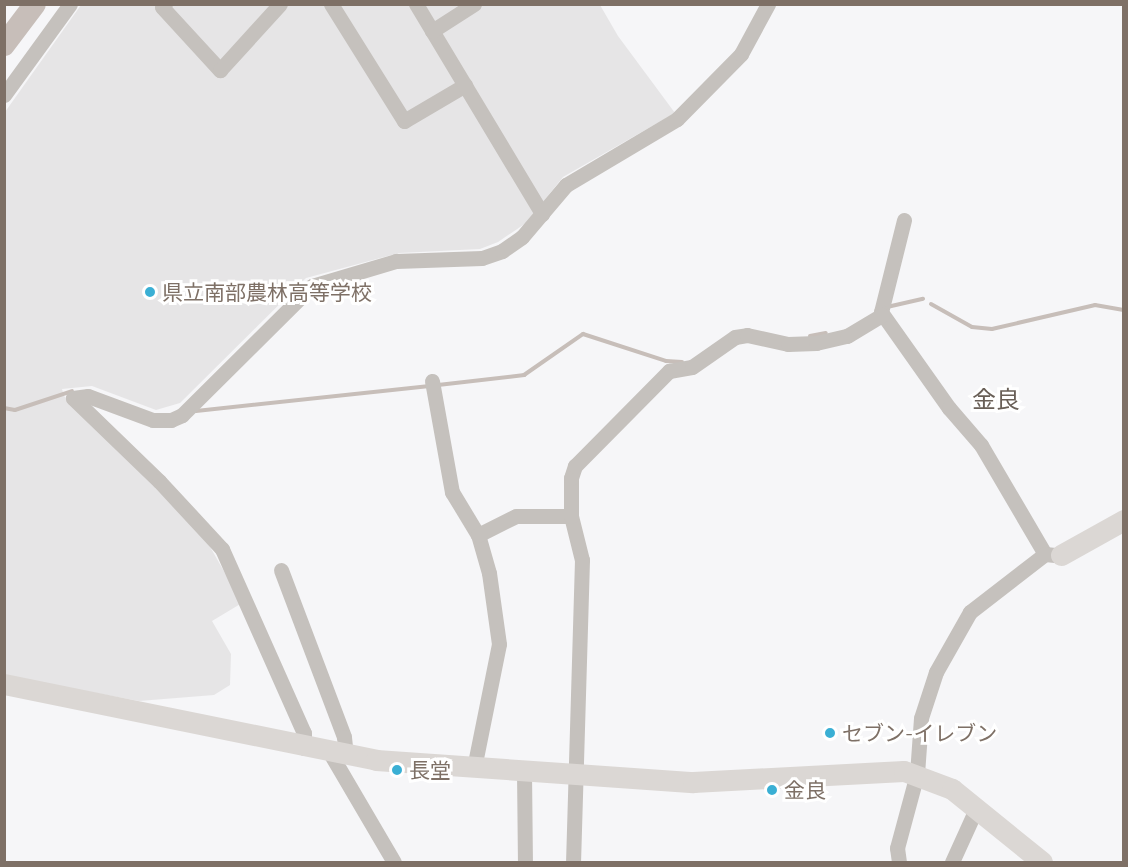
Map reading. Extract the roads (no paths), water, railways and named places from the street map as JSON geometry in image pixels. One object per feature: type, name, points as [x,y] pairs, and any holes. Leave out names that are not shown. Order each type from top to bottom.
[{"type":"street","points":[[4,95],[70,4]]},
{"type":"street","points":[[165,4],[162,7],[220,70],[280,4]]},
{"type":"street","points":[[331,4],[404,122],[465,86]]},
{"type":"street","points":[[416,4],[542,214]]},
{"type":"street","points":[[432,31],[474,4]]},
{"type":"street","points":[[304,748],[304,733],[222,549],[73,398],[88,396],[153,420],[177,418],[312,286],[396,261],[482,258],[515,242],[566,185],[677,119],[741,54],[768,4]]},
{"type":"street","points":[[573,862],[582,560],[571,516],[571,478],[575,466],[669,370],[692,367],[735,337],[747,335],[788,344],[816,343],[847,336],[881,312],[904,220]]},
{"type":"street","points":[[881,312],[949,408],[981,445],[1053,555]]},
{"type":"street","points":[[433,387],[452,492],[478,535],[489,573],[499,644],[474,768]]},
{"type":"street","points":[[478,535],[516,516],[571,516]]},
{"type":"street","points":[[899,862],[897,848],[917,774],[921,718],[928,688],[970,612],[1053,555],[1124,520]]},
{"type":"street","points":[[281,570],[345,737],[338,754],[394,862]]},
{"type":"street","points":[[4,684],[304,748],[338,754],[474,768],[704,782],[890,769],[917,774],[952,789],[1042,862]]},
{"type":"street","points":[[524,771],[525,862]]},
{"type":"street","points":[[951,862],[977,807]]},
{"type":"waterway","points":[[4,45],[35,4]]},
{"type":"waterway","points":[[887,307],[923,299]]},
{"type":"waterway","points":[[931,304],[972,327],[992,329],[1095,305],[1124,310]]},
{"type":"waterway","points":[[810,336],[826,333]]},
{"type":"waterway","points":[[438,385],[524,375],[583,334],[666,361],[682,362]]},
{"type":"waterway","points":[[196,411],[430,386]]},
{"type":"waterway","points":[[4,408],[15,410],[72,391]]},
{"type":"place","name":"県立南部農林高等学校","points":[[150,292]]},
{"type":"place","name":"セブン-イレブン","points":[[830,733]]},
{"type":"place","name":"長堂","points":[[397,770]]},
{"type":"place","name":"金良","points":[[772,790]]},
{"type":"district","name":"金良","points":[[996,400]]}]
